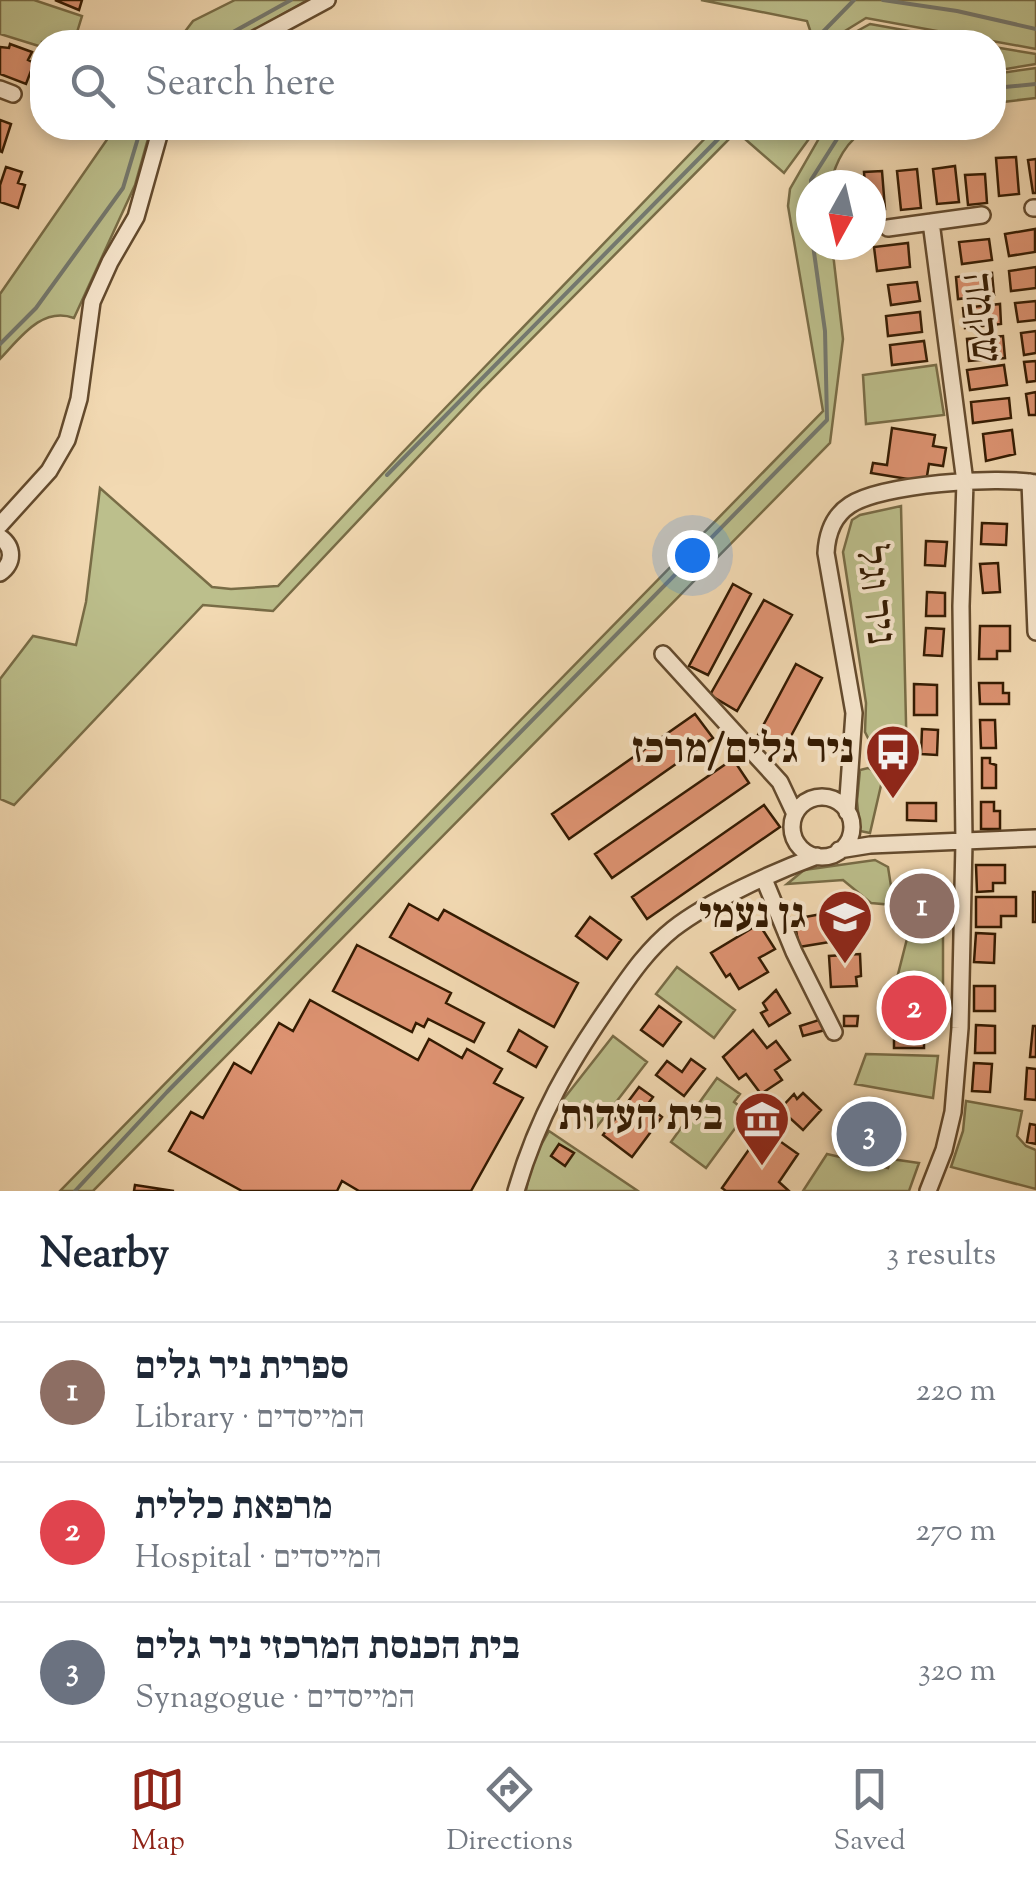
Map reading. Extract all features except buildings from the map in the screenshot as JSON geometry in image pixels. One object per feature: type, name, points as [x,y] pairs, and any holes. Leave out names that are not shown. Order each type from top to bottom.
[{"type":"street","points":[[272,30],[327,0]]},
{"type":"street","points":[[0,525],[48,472],[67,440],[79,399],[92,302],[136,217],[158,140]]},
{"type":"street","name":"שקמה","points":[[888,228],[982,215]]},
{"type":"street","name":"שקמה","points":[[928,1191],[944,1150],[958,1071],[964,842],[961,606],[965,482],[931,222]]},
{"type":"street","name":"ניר וגל","points":[[849,820],[854,713],[828,568],[829,531],[843,511],[864,498],[965,482],[1033,483]]},
{"type":"street","points":[[1033,483],[1036,632]]},
{"type":"street","points":[[0,537],[10,546],[11,553],[10,562],[0,573]]},
{"type":"street","points":[[663,654],[780,782],[795,814],[792,854],[780,871]]},
{"type":"street","points":[[795,814],[845,783],[850,770]]},
{"type":"street","points":[[780,782],[839,802],[860,841],[870,845]]},
{"type":"street","points":[[839,850],[849,838],[849,820]]},
{"type":"street","points":[[794,838],[800,847],[817,856]]},
{"type":"street","points":[[516,1191],[551,1096],[639,962],[675,927],[780,871],[839,850],[870,845],[1036,838]]},
{"type":"street","points":[[764,879],[794,952],[834,1032]]},
{"type":"green space","points":[[0,0],[34,0],[82,16],[78,30],[30,30],[30,43],[0,34]]},
{"type":"green space","points":[[235,0],[308,0],[254,30],[186,30],[193,21]]},
{"type":"green space","points":[[701,0],[1036,0],[1036,49],[1006,44],[1006,30],[932,30],[866,18],[846,30],[810,30],[807,21]]},
{"type":"green space","points":[[870,24],[904,30],[859,30]]},
{"type":"green space","points":[[1006,49],[1036,54],[1036,64],[1006,69]]},
{"type":"green space","points":[[1036,68],[1036,98],[1006,102],[1006,72]]},
{"type":"green space","points":[[107,140],[148,140],[135,185],[74,318],[62,315],[42,320],[0,359],[0,294]]},
{"type":"green space","points":[[703,140],[728,140],[483,388],[273,611],[203,605],[14,805],[0,799],[0,679],[33,636],[76,645],[86,602],[100,488],[212,587],[278,586]]},
{"type":"green space","points":[[746,140],[808,140],[784,173]]},
{"type":"green space","points":[[818,140],[853,140],[835,168],[801,170]]},
{"type":"green space","points":[[796,179],[796,253],[788,206]]},
{"type":"green space","points":[[797,260],[834,260],[843,339],[830,443],[93,1191],[60,1191],[823,411]]},
{"type":"green space","points":[[936,365],[944,415],[866,424],[863,375]]},
{"type":"green space","points":[[901,506],[907,765],[870,742],[865,732],[866,703],[843,552],[852,520]]},
{"type":"green space","points":[[868,768],[879,774],[882,781],[870,833],[860,831],[857,801],[860,770]]},
{"type":"green space","points":[[875,860],[888,867],[894,905],[871,903],[843,880],[787,884],[804,870]]},
{"type":"green space","points":[[943,922],[943,993],[893,994],[911,923]]},
{"type":"green space","points":[[677,967],[735,1010],[714,1038],[656,994]]},
{"type":"green space","points":[[613,1036],[647,1062],[596,1128],[562,1101]]},
{"type":"green space","points":[[866,1054],[938,1056],[933,1098],[855,1084]]},
{"type":"green space","points":[[717,1078],[740,1094],[734,1102],[747,1112],[706,1168],[671,1142]]},
{"type":"green space","points":[[966,1101],[1022,1111],[1017,1136],[1036,1150],[1036,1189],[951,1167],[963,1131]]},
{"type":"green space","points":[[549,1131],[638,1191],[526,1191],[532,1161]]},
{"type":"green space","points":[[827,1154],[888,1168],[891,1159],[919,1163],[909,1191],[803,1191]]},
{"type":"waterway","points":[[237,30],[291,0]]},
{"type":"waterway","points":[[825,30],[854,0]]},
{"type":"waterway","points":[[883,0],[1036,29]]},
{"type":"waterway","points":[[1006,87],[1036,84]]},
{"type":"waterway","points":[[0,344],[36,308],[123,188],[137,140]]},
{"type":"waterway","points":[[387,475],[717,140]]},
{"type":"waterway","points":[[817,170],[836,140]]},
{"type":"waterway","points":[[75,1191],[167,1092],[827,420],[825,331],[815,260]]},
{"type":"place","name":"ניר גלים/מרכז","points":[[893,801]]},
{"type":"place","name":"ספרית ניר גלים","points":[[922,906]]},
{"type":"place","name":"גן נעמי","points":[[845,966]]},
{"type":"place","name":"מרפאת כללית","points":[[914,1008]]},
{"type":"place","name":"בית הכנסת המרכזי ניר גלים","points":[[869,1134]]},
{"type":"place","name":"בית העדות","points":[[762,1168]]}]
